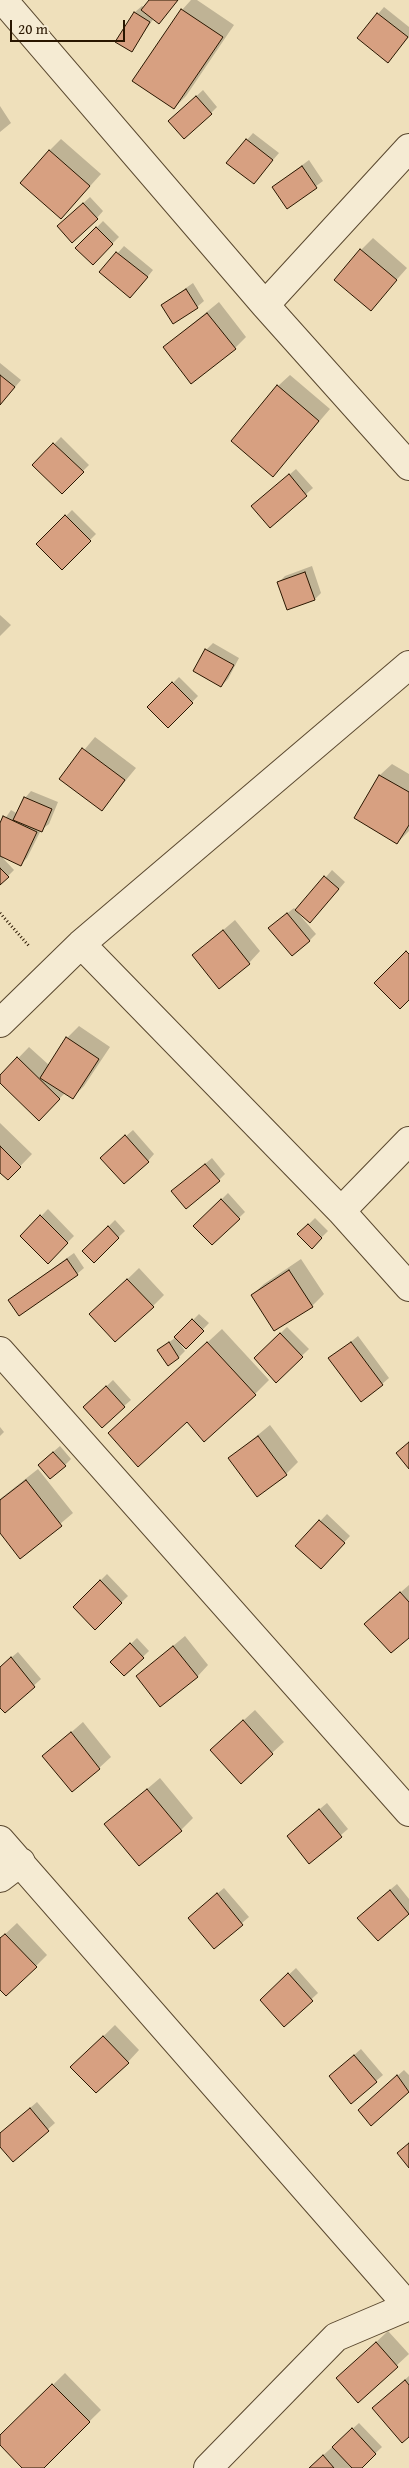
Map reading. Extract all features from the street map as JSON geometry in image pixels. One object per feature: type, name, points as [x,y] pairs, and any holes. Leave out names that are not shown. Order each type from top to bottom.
[{"type":"street","points":[[3,0],[264,305],[409,466]]},
{"type":"street","points":[[264,305],[409,148]]},
{"type":"street","points":[[0,1023],[81,944],[409,665]]},
{"type":"street","points":[[81,944],[341,1210],[409,1287]]},
{"type":"street","points":[[341,1210],[409,1141]]},
{"type":"street","points":[[0,1352],[409,1812]]},
{"type":"street","points":[[0,1840],[10,1870],[409,2306],[336,2336],[208,2468]]},
{"type":"path","points":[[0,913],[51,972]]},
{"type":"building","points":[[149,0],[178,0],[159,24],[141,10]]},
{"type":"building","points":[[181,9],[223,37],[174,109],[132,81]]},
{"type":"building","points":[[134,12],[150,22],[132,52],[115,42]]},
{"type":"building","points":[[377,13],[408,37],[388,63],[357,38]]},
{"type":"building","points":[[196,96],[212,114],[184,139],[168,121]]},
{"type":"building","points":[[246,139],[273,160],[254,184],[226,163]]},
{"type":"building","points":[[49,150],[90,186],[61,219],[20,183]]},
{"type":"building","points":[[302,166],[317,188],[287,209],[272,187]]},
{"type":"building","points":[[83,203],[98,219],[72,243],[57,226]]},
{"type":"building","points":[[96,227],[113,244],[93,265],[75,248]]},
{"type":"building","points":[[360,249],[397,280],[371,311],[334,280]]},
{"type":"building","points":[[116,252],[148,277],[130,298],[99,272]]},
{"type":"building","points":[[186,289],[198,308],[173,324],[161,305]]},
{"type":"building","points":[[207,313],[236,349],[191,384],[163,347]]},
{"type":"building","points":[[0,375],[15,387],[0,405]]},
{"type":"building","points":[[277,385],[319,421],[273,477],[231,441]]},
{"type":"building","points":[[53,443],[84,472],[62,494],[32,465]]},
{"type":"building","points":[[289,474],[307,496],[270,528],[251,506]]},
{"type":"building","points":[[65,515],[91,541],[62,570],[36,544]]},
{"type":"building","points":[[305,572],[315,600],[287,610],[277,582]]},
{"type":"building","points":[[205,649],[234,665],[221,687],[193,671]]},
{"type":"building","points":[[172,682],[193,703],[168,728],[147,707]]},
{"type":"building","points":[[82,748],[125,780],[102,811],[59,779]]},
{"type":"building","points":[[379,775],[409,792],[409,825],[397,844],[354,818]]},
{"type":"building","points":[[24,797],[52,809],[42,832],[13,820]]},
{"type":"building","points":[[3,816],[37,832],[21,866],[0,856],[0,823]]},
{"type":"building","points":[[0,868],[9,877],[0,885]]},
{"type":"building","points":[[324,876],[339,889],[310,923],[295,910]]},
{"type":"building","points":[[287,913],[310,941],[292,956],[268,928]]},
{"type":"building","points":[[223,930],[250,964],[219,989],[192,955]]},
{"type":"building","points":[[406,951],[409,954],[409,1000],[400,1009],[374,983]]},
{"type":"building","points":[[66,1037],[99,1059],[73,1099],[40,1078]]},
{"type":"building","points":[[17,1057],[60,1099],[39,1121],[0,1083],[0,1075]]},
{"type":"building","points":[[125,1135],[149,1162],[124,1184],[100,1158]]},
{"type":"building","points":[[0,1146],[21,1167],[8,1180],[0,1173]]},
{"type":"building","points":[[205,1164],[220,1181],[186,1209],[171,1191]]},
{"type":"building","points":[[221,1199],[240,1219],[212,1245],[193,1226]]},
{"type":"building","points":[[40,1215],[68,1243],[48,1264],[20,1236]]},
{"type":"building","points":[[308,1224],[322,1238],[312,1249],[297,1234]]},
{"type":"building","points":[[108,1226],[119,1238],[94,1263],[82,1251]]},
{"type":"building","points":[[67,1259],[78,1275],[19,1316],[8,1300]]},
{"type":"building","points":[[289,1270],[313,1307],[274,1331],[251,1295]]},
{"type":"building","points":[[127,1279],[154,1307],[115,1342],[89,1314]]},
{"type":"building","points":[[192,1319],[204,1331],[186,1349],[174,1337]]},
{"type":"building","points":[[280,1333],[303,1357],[276,1383],[254,1358]]},
{"type":"building","points":[[169,1342],[179,1358],[168,1366],[157,1350]]},
{"type":"building","points":[[207,1342],[256,1395],[204,1442],[187,1422],[138,1467],[108,1433]]},
{"type":"building","points":[[351,1342],[383,1385],[361,1402],[328,1358]]},
{"type":"building","points":[[106,1386],[125,1407],[102,1428],[83,1407]]},
{"type":"building","points":[[258,1436],[287,1475],[257,1497],[228,1458]]},
{"type":"building","points":[[409,1442],[409,1469],[396,1453]]},
{"type":"building","points":[[53,1452],[66,1466],[50,1479],[38,1465]]},
{"type":"building","points":[[26,1480],[62,1526],[20,1559],[0,1533],[0,1500]]},
{"type":"building","points":[[319,1520],[345,1543],[321,1569],[295,1546]]},
{"type":"building","points":[[100,1580],[122,1603],[95,1630],[73,1607]]},
{"type":"building","points":[[400,1592],[409,1602],[409,1638],[391,1653],[364,1624]]},
{"type":"building","points":[[130,1643],[144,1658],[124,1676],[110,1662]]},
{"type":"building","points":[[173,1646],[198,1677],[160,1707],[136,1676]]},
{"type":"building","points":[[11,1657],[35,1687],[5,1713],[0,1708],[0,1667]]},
{"type":"building","points":[[243,1720],[273,1754],[241,1784],[210,1750]]},
{"type":"building","points":[[71,1732],[100,1769],[72,1792],[42,1756]]},
{"type":"building","points":[[147,1789],[182,1831],[139,1866],[104,1824]]},
{"type":"building","points":[[319,1809],[342,1837],[309,1864],[287,1836]]},
{"type":"building","points":[[390,1890],[409,1914],[378,1941],[357,1918]]},
{"type":"building","points":[[217,1893],[243,1925],[214,1949],[188,1918]]},
{"type":"building","points":[[5,1934],[37,1967],[6,1996],[0,1990],[0,1938]]},
{"type":"building","points":[[288,1973],[313,2001],[284,2027],[260,2000]]},
{"type":"building","points":[[103,2036],[129,2063],[96,2093],[70,2067]]},
{"type":"building","points":[[354,2055],[377,2082],[351,2104],[329,2076]]},
{"type":"building","points":[[397,2075],[409,2092],[371,2126],[358,2110]]},
{"type":"building","points":[[30,2108],[49,2131],[13,2162],[0,2147],[0,2133]]},
{"type":"building","points":[[409,2143],[409,2168],[397,2153]]},
{"type":"building","points":[[376,2342],[398,2367],[358,2403],[336,2378]]},
{"type":"building","points":[[405,2380],[409,2385],[409,2437],[402,2443],[372,2408]]},
{"type":"building","points":[[52,2384],[90,2422],[44,2468],[22,2468],[0,2445],[0,2435]]},
{"type":"building","points":[[352,2428],[376,2454],[362,2468],[352,2468],[332,2447]]},
{"type":"building","points":[[323,2455],[334,2468],[309,2468]]}]
